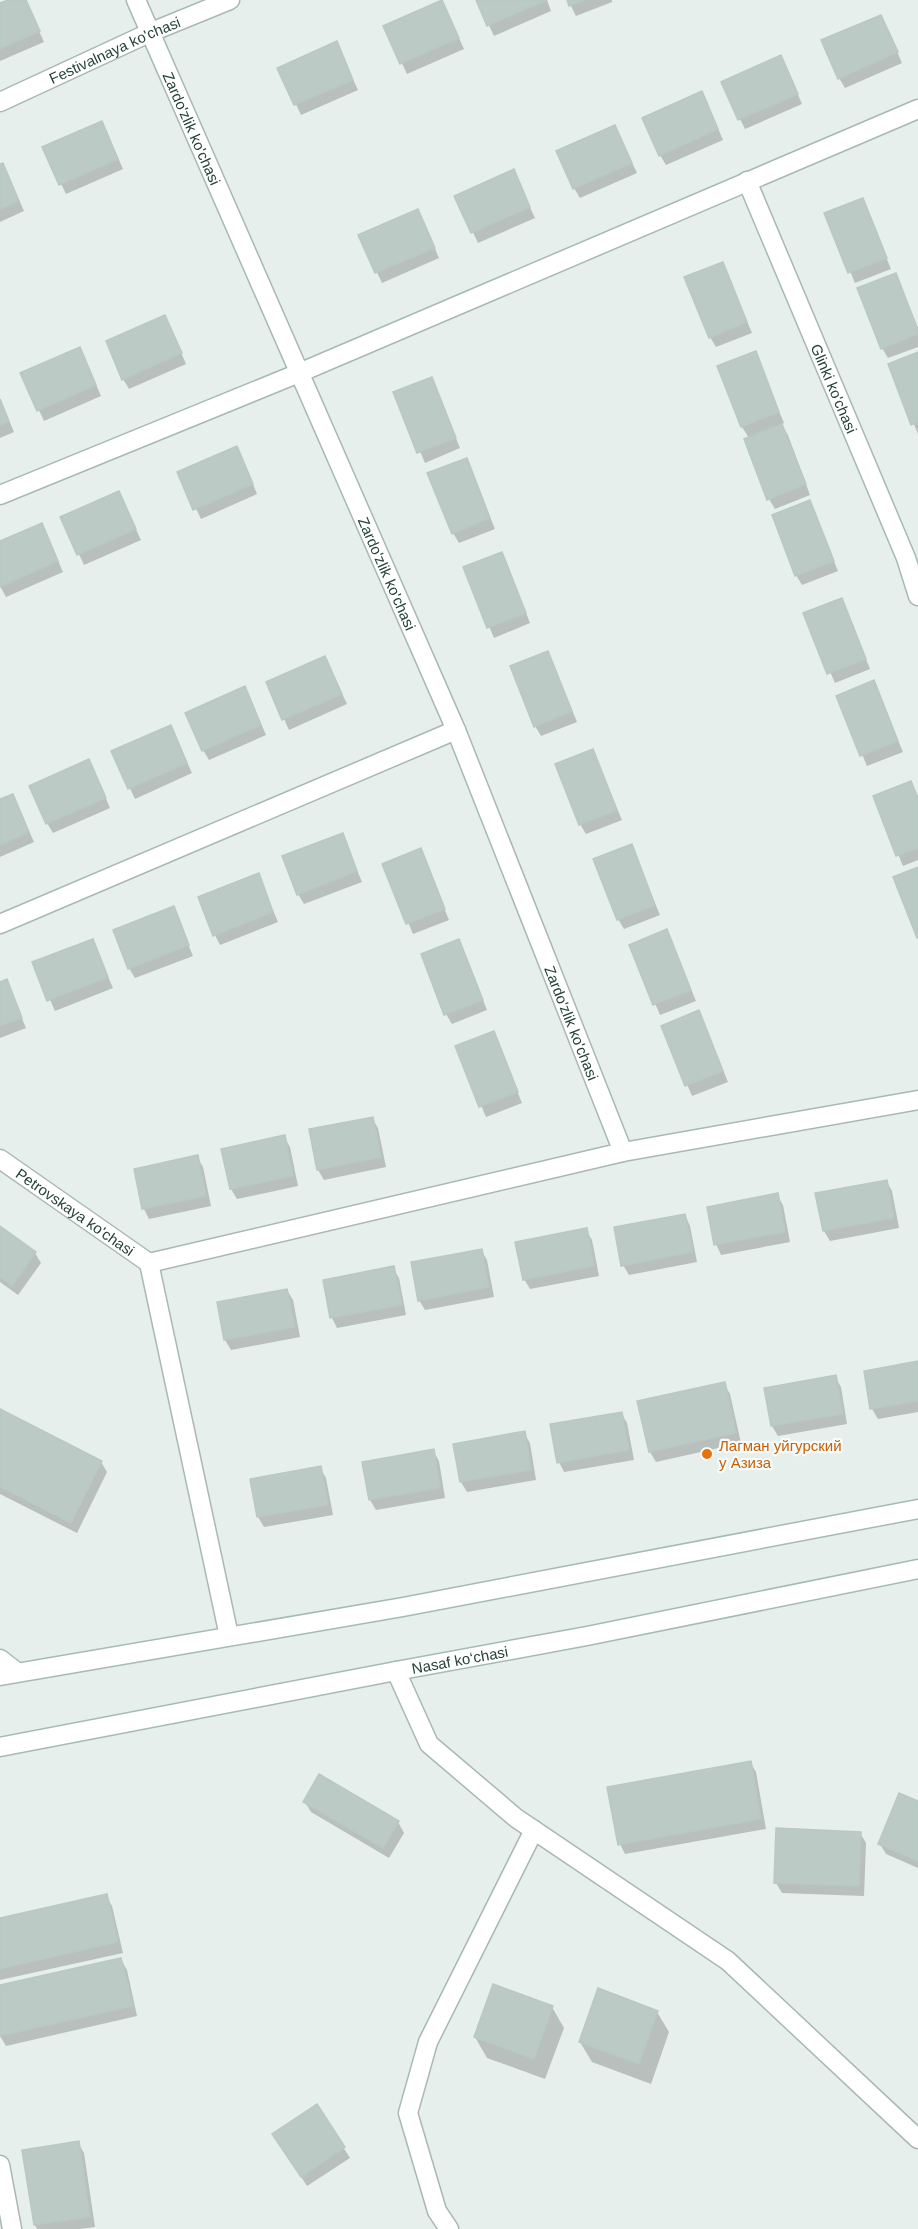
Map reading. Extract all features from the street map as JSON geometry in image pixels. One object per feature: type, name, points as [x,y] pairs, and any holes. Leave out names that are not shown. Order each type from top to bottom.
[{"type":"street","name":"Zardo'zlik ko'chasi","points":[[136,0],[456,730],[623,1152]]},
{"type":"street","name":"Festivalnaya ko'chasi","points":[[0,102],[149,33],[230,0]]},
{"type":"street","points":[[0,495],[299,373],[918,108]]},
{"type":"street","name":"Glinki ko'chasi","points":[[747,181],[906,558],[918,596]]},
{"type":"street","points":[[0,924],[456,730]]},
{"type":"street","points":[[230,1636],[149,1263],[623,1152],[918,1100]]},
{"type":"street","name":"Petrovskaya ko'chasi","points":[[0,1159],[149,1263]]},
{"type":"street","points":[[0,1659],[9,1674],[403,1606],[918,1509]]},
{"type":"street","name":"Nasaf ko‘chasi","points":[[0,1747],[587,1636],[918,1569]]},
{"type":"street","points":[[396,1671],[429,1744],[516,1818],[728,1961],[918,2139]]},
{"type":"street","points":[[449,2229],[437,2211],[408,2113],[428,2042],[534,1830]]},
{"type":"street","points":[[0,2165],[12,2229]]},
{"type":"building","points":[[8,0],[26,0],[40,31],[0,49],[0,3]]},
{"type":"building","points":[[442,0],[459,38],[400,64],[383,26]]},
{"type":"building","points":[[476,0],[547,0],[487,26]]},
{"type":"building","points":[[567,0],[585,0],[569,6]]},
{"type":"building","points":[[881,15],[898,52],[838,79],[821,40]]},
{"type":"building","points":[[337,41],[353,80],[294,105],[277,68]]},
{"type":"building","points":[[781,55],[798,94],[738,120],[721,82]]},
{"type":"building","points":[[702,91],[718,129],[659,156],[642,118]]},
{"type":"building","points":[[102,121],[118,159],[59,185],[42,147]]},
{"type":"building","points":[[615,125],[632,163],[573,189],[556,151]]},
{"type":"building","points":[[3,163],[19,201],[0,209],[0,164]]},
{"type":"building","points":[[514,169],[530,207],[471,233],[454,196]]},
{"type":"building","points":[[863,198],[887,258],[848,273],[824,213]]},
{"type":"building","points":[[418,209],[435,248],[375,273],[358,235]]},
{"type":"building","points":[[723,262],[747,322],[709,338],[684,277]]},
{"type":"building","points":[[896,273],[918,334],[881,349],[857,288]]},
{"type":"building","points":[[165,315],[182,353],[122,380],[106,341]]},
{"type":"building","points":[[80,347],[96,385],[37,411],[20,373]]},
{"type":"building","points":[[756,351],[779,412],[741,427],[717,366]]},
{"type":"building","points":[[918,352],[918,422],[911,425],[888,364]]},
{"type":"building","points":[[432,377],[456,438],[417,453],[393,392]]},
{"type":"building","points":[[0,399],[9,421],[0,425]]},
{"type":"building","points":[[782,424],[806,484],[767,500],[744,439]]},
{"type":"building","points":[[237,446],[253,484],[193,510],[177,472]]},
{"type":"building","points":[[467,458],[490,518],[452,534],[427,473]]},
{"type":"building","points":[[119,491],[136,529],[77,555],[60,517]]},
{"type":"building","points":[[810,500],[834,561],[795,576],[772,515]]},
{"type":"building","points":[[42,523],[58,561],[0,587],[0,541]]},
{"type":"building","points":[[502,552],[526,613],[487,628],[463,567]]},
{"type":"building","points":[[842,598],[866,659],[827,674],[803,613]]},
{"type":"building","points":[[548,651],[572,711],[534,727],[510,666]]},
{"type":"building","points":[[325,656],[342,694],[282,720],[266,682]]},
{"type":"building","points":[[874,680],[898,741],[860,756],[836,696]]},
{"type":"building","points":[[245,686],[261,725],[202,751],[185,713]]},
{"type":"building","points":[[171,725],[187,763],[128,789],[111,751]]},
{"type":"building","points":[[593,749],[617,810],[579,825],[555,764]]},
{"type":"building","points":[[89,759],[106,798],[46,824],[29,786]]},
{"type":"building","points":[[911,781],[918,798],[918,848],[896,856],[873,796]]},
{"type":"building","points":[[13,794],[29,832],[0,845],[0,799]]},
{"type":"building","points":[[343,833],[357,871],[297,895],[282,856]]},
{"type":"building","points":[[632,844],[655,905],[617,920],[593,859]]},
{"type":"building","points":[[421,848],[445,909],[406,924],[382,864]]},
{"type":"building","points":[[918,867],[918,937],[917,938],[893,877]]},
{"type":"building","points":[[259,873],[273,912],[213,936],[198,897]]},
{"type":"building","points":[[174,906],[189,945],[128,969],[113,930]]},
{"type":"building","points":[[667,929],[691,990],[653,1005],[629,945]]},
{"type":"building","points":[[93,939],[108,977],[47,1001],[32,962]]},
{"type":"building","points":[[459,939],[483,1000],[444,1015],[421,954]]},
{"type":"building","points":[[7,979],[22,1018],[0,1026],[0,982]]},
{"type":"building","points":[[699,1010],[723,1071],[685,1086],[661,1026]]},
{"type":"building","points":[[494,1031],[518,1092],[479,1107],[455,1046]]},
{"type":"building","points":[[373,1117],[381,1157],[317,1170],[309,1129]]},
{"type":"building","points":[[285,1135],[293,1176],[230,1189],[221,1149]]},
{"type":"building","points":[[198,1155],[206,1196],[142,1209],[134,1169]]},
{"type":"building","points":[[887,1180],[894,1218],[823,1231],[815,1193]]},
{"type":"building","points":[[778,1193],[785,1232],[714,1245],[707,1207]]},
{"type":"building","points":[[685,1214],[693,1252],[621,1266],[614,1227]]},
{"type":"building","points":[[0,1226],[36,1252],[12,1286],[0,1277]]},
{"type":"building","points":[[587,1228],[594,1266],[523,1280],[515,1242]]},
{"type":"building","points":[[482,1249],[489,1287],[418,1301],[411,1262]]},
{"type":"building","points":[[394,1266],[402,1305],[330,1318],[323,1280]]},
{"type":"building","points":[[287,1289],[295,1327],[224,1340],[217,1302]]},
{"type":"building","points":[[918,1361],[918,1401],[870,1409],[864,1371]]},
{"type":"building","points":[[836,1375],[843,1414],[771,1426],[764,1388]]},
{"type":"building","points":[[725,1382],[736,1433],[649,1452],[637,1401]]},
{"type":"building","points":[[0,1409],[102,1461],[71,1523],[0,1487]]},
{"type":"building","points":[[622,1412],[629,1450],[557,1463],[550,1424]]},
{"type":"building","points":[[525,1431],[531,1470],[460,1482],[453,1444]]},
{"type":"building","points":[[434,1449],[440,1488],[369,1500],[362,1462]]},
{"type":"building","points":[[321,1466],[328,1505],[257,1517],[250,1479]]},
{"type":"building","points":[[751,1761],[761,1819],[618,1845],[607,1787]]},
{"type":"building","points":[[319,1774],[399,1821],[383,1848],[303,1802]]},
{"type":"building","points":[[899,1793],[918,1801],[918,1861],[878,1844]]},
{"type":"building","points":[[776,1828],[861,1832],[859,1886],[774,1883]]},
{"type":"building","points":[[107,1894],[118,1942],[0,1969],[0,1918]]},
{"type":"building","points":[[121,1958],[133,2006],[0,2036],[0,1985]]},
{"type":"building","points":[[493,1984],[553,2006],[534,2059],[474,2037]]},
{"type":"building","points":[[598,1988],[658,2011],[639,2064],[579,2042]]},
{"type":"building","points":[[317,2104],[345,2147],[301,2177],[272,2134]]},
{"type":"building","points":[[79,2141],[90,2217],[34,2225],[22,2150]]},
{"type":"place","name":"Лагман уйгурский у Азиза","points":[[707,1454]]}]
